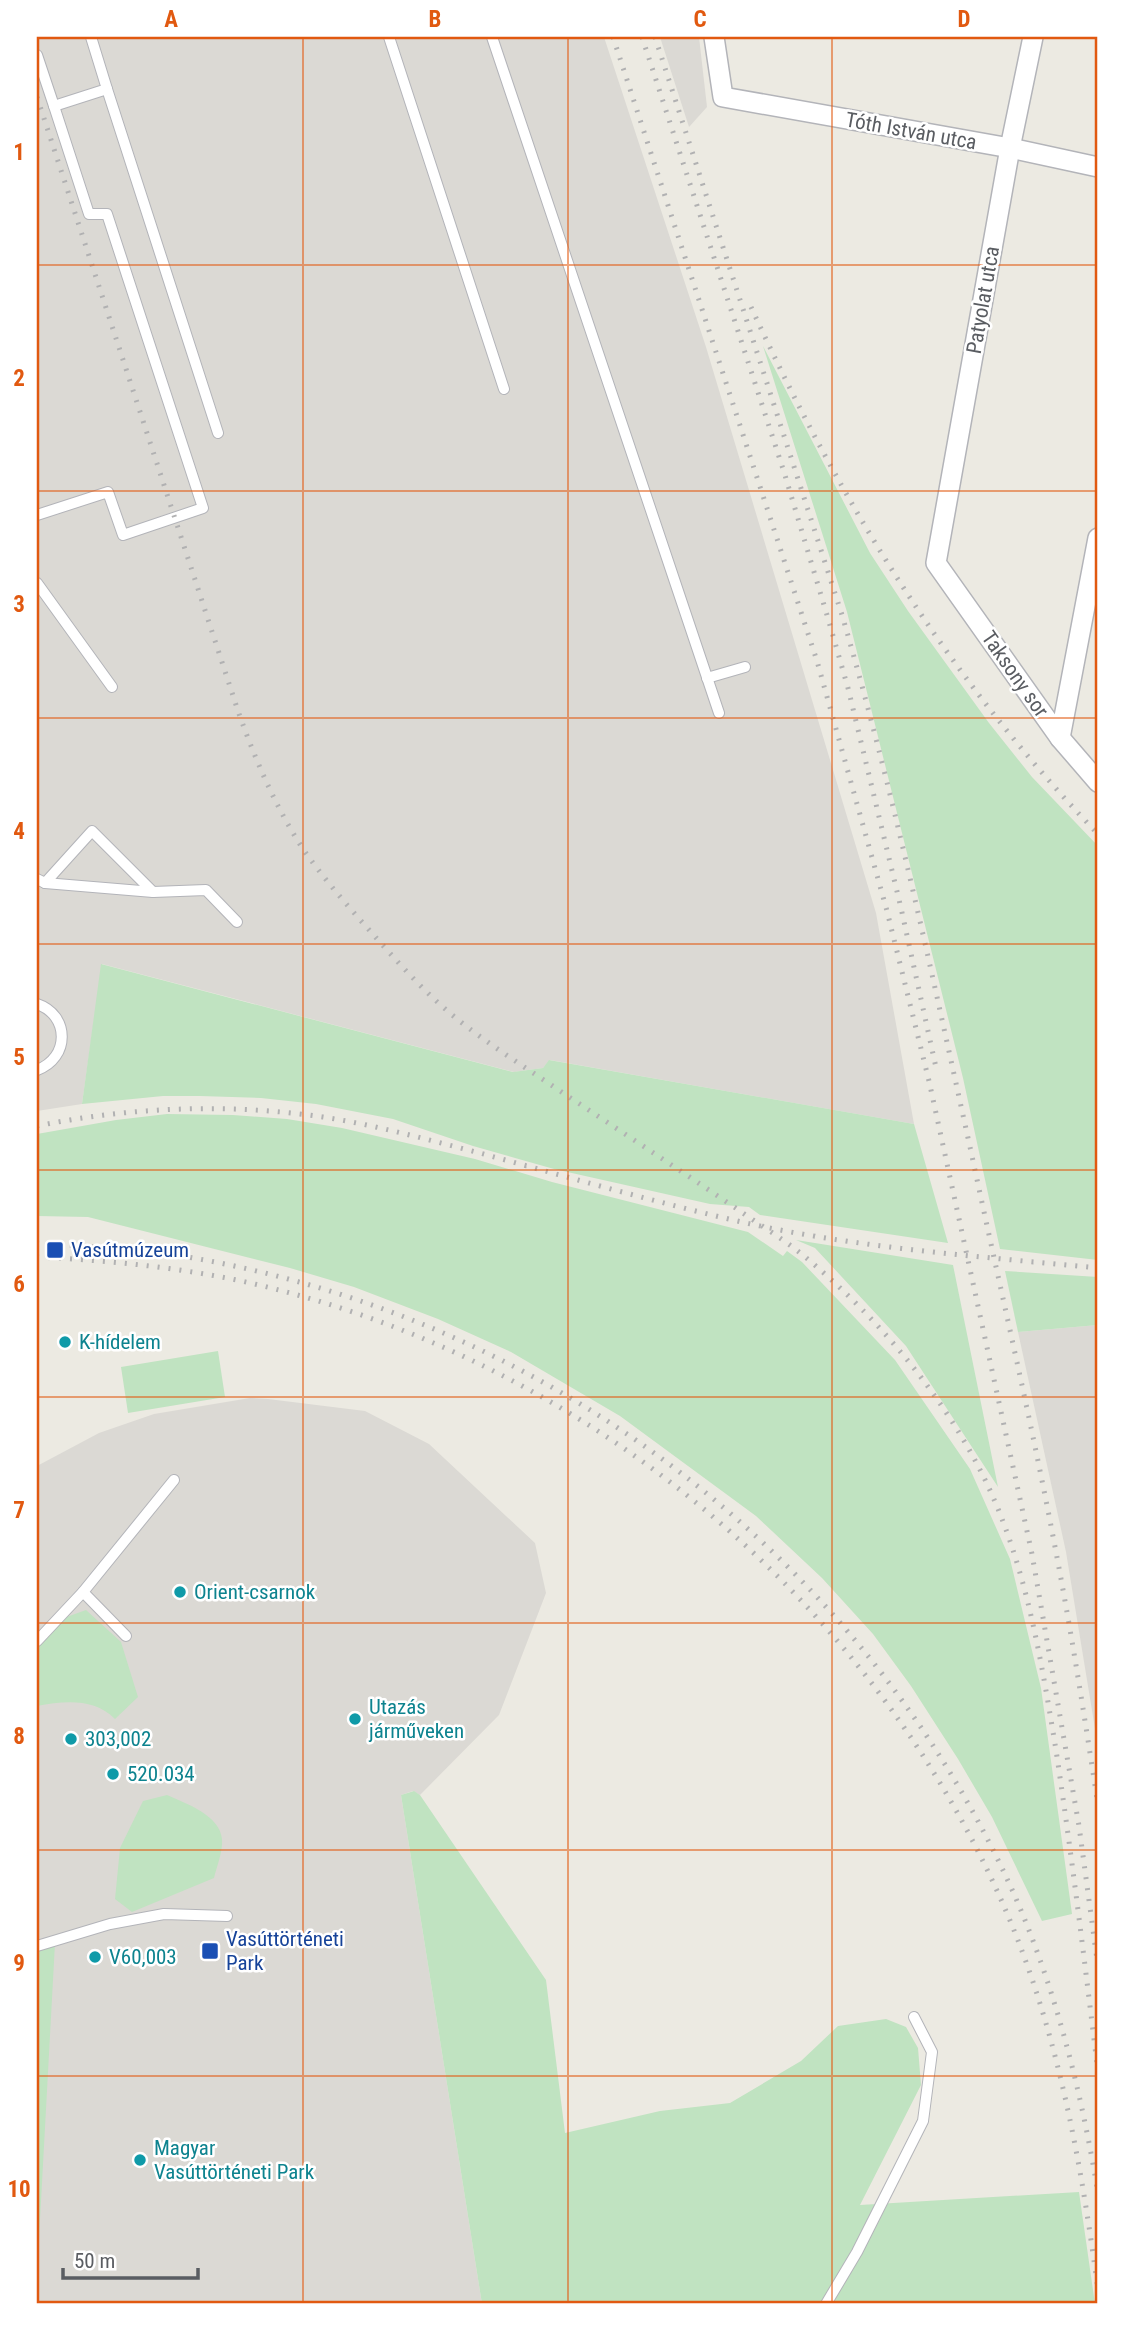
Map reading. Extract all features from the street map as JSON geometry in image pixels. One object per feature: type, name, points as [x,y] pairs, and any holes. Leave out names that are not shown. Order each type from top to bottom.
[{"type":"street","name":"Tóth István utca","points":[[714,37],[723,97],[1010,148],[1098,167]]},
{"type":"street","name":"Patyolat utca","points":[[936,563],[1032,37]]},
{"type":"street","points":[[1060,738],[1098,538]]},
{"type":"street","name":"Taksony sor","points":[[936,563],[1060,738],[1098,782]]},
{"type":"lane","points":[[91,37],[218,433]]},
{"type":"lane","points":[[389,37],[504,389]]},
{"type":"lane","points":[[492,37],[719,713]]},
{"type":"lane","points":[[37,55],[89,214],[107,214],[203,508],[123,535],[108,492],[37,515]]},
{"type":"lane","points":[[54,106],[107,89]]},
{"type":"lane","points":[[37,583],[112,687]]},
{"type":"lane","points":[[707,678],[745,667]]},
{"type":"lane","points":[[41,881],[92,831],[153,892]]},
{"type":"lane","points":[[41,881],[153,892],[206,890],[237,922]]},
{"type":"lane","points":[[37,1004],[55,1016],[61,1027],[62,1039],[54,1060],[37,1070]]},
{"type":"lane","points":[[37,1641],[83,1592],[174,1480]]},
{"type":"lane","points":[[83,1592],[126,1636]]},
{"type":"lane","points":[[37,1946],[110,1924],[164,1914],[227,1916]]},
{"type":"lane","points":[[826,2304],[857,2252],[923,2121],[932,2052],[914,2017]]},
{"type":"shaded area","points":[[37,37],[604,37],[706,347],[876,913],[914,1124],[550,1060],[543,1068],[514,1072],[102,964],[82,1104],[37,1111]]},
{"type":"shaded area","points":[[660,37],[699,37],[707,107],[689,127]]},
{"type":"shaded area","points":[[1098,1325],[1098,1747],[1066,1552],[1018,1332]]},
{"type":"shaded area","name":"Magyar Vasúttörténeti Park","points":[[250,1398],[365,1411],[429,1444],[535,1543],[546,1593],[499,1715],[420,1795],[413,1791],[401,1795],[482,2304],[37,2304],[37,1466],[99,1433],[154,1414]]},
{"type":"green space","points":[[763,346],[870,553],[908,611],[989,723],[1032,777],[1098,846],[1098,1260],[1000,1249],[963,1078],[847,612]]},
{"type":"green space","points":[[101,964],[513,1072],[543,1068],[549,1060],[914,1124],[948,1243],[760,1215],[749,1207],[710,1204],[554,1169],[393,1119],[316,1104],[261,1098],[163,1096],[82,1104]]},
{"type":"green space","points":[[167,1114],[287,1119],[342,1128],[475,1159],[552,1182],[748,1232],[783,1256],[787,1251],[802,1262],[895,1360],[970,1469],[1010,1559],[1041,1688],[1072,1914],[1042,1921],[992,1817],[958,1759],[911,1686],[873,1634],[822,1578],[756,1516],[620,1416],[511,1352],[438,1319],[354,1287],[88,1217],[37,1216],[37,1134]]},
{"type":"green space","points":[[796,1240],[953,1265],[998,1487],[906,1346],[815,1248]]},
{"type":"green space","points":[[1005,1271],[1098,1277],[1098,1325],[1018,1332]]},
{"type":"green space","points":[[218,1351],[225,1397],[128,1413],[121,1367]]},
{"type":"green space","points":[[86,1610],[121,1642],[138,1697],[115,1719],[98,1707],[88,1704],[68,1702],[37,1706],[37,1643],[61,1619]]},
{"type":"green space","points":[[414,1791],[420,1795],[546,1980],[565,2133],[660,2111],[730,2103],[801,2061],[838,2026],[886,2019],[906,2027],[918,2048],[921,2085],[860,2205],[1079,2192],[1095,2304],[482,2304],[401,1795]]},
{"type":"green space","points":[[167,1795],[200,1811],[215,1823],[220,1831],[222,1848],[214,1878],[132,1912],[115,1899],[120,1848],[143,1801]]},
{"type":"green space","points":[[55,1943],[37,2275],[37,1946]]},
{"type":"railway","points":[[613,37],[817,661],[887,911],[929,1081],[1032,1554],[1079,1826],[1098,1967]]},
{"type":"railway","points":[[642,37],[784,472],[848,688],[937,1072]]},
{"type":"railway","points":[[655,37],[842,615],[879,749],[927,952],[1036,1453],[1056,1552],[1098,1805]]},
{"type":"railway","points":[[37,97],[238,711],[266,782],[303,849],[388,951],[451,1014],[506,1055],[784,1241],[834,1283],[881,1330],[924,1381],[961,1435],[977,1464],[1007,1532],[1036,1640],[1062,1790],[1098,2072]]},
{"type":"railway","points":[[751,307],[822,450],[902,586],[993,713],[1044,775],[1098,834]]},
{"type":"railway","points":[[37,1126],[108,1115],[180,1109],[251,1110],[323,1117],[419,1137],[669,1204],[778,1230],[915,1250],[1098,1268]]},
{"type":"railway","points":[[37,1243],[199,1259],[331,1291],[457,1339],[575,1401],[685,1476],[785,1564],[874,1664],[951,1774],[1014,1894],[1055,2004],[1084,2116],[1098,2193]]},
{"type":"railway","points":[[37,1257],[189,1271],[279,1290],[398,1328],[511,1380],[618,1444],[717,1520],[806,1606],[886,1702],[954,1806],[1009,1918],[1042,2009],[1055,2055],[1076,2148],[1098,2290]]},
{"type":"place","name":"Vasútmúzeum","points":[[55,1250]]},
{"type":"place","name":"K-hídelem","points":[[65,1342]]},
{"type":"place","name":"Orient-csarnok","points":[[180,1592]]},
{"type":"place","name":"Utazás járműveken","points":[[355,1719]]},
{"type":"place","name":"303,002","points":[[71,1739]]},
{"type":"place","name":"520.034","points":[[113,1774]]},
{"type":"place","name":"Vasúttörténeti Park","points":[[210,1951]]},
{"type":"place","name":"V60,003","points":[[95,1957]]},
{"type":"place","name":"Magyar Vasúttörténeti Park","points":[[140,2160]]}]
